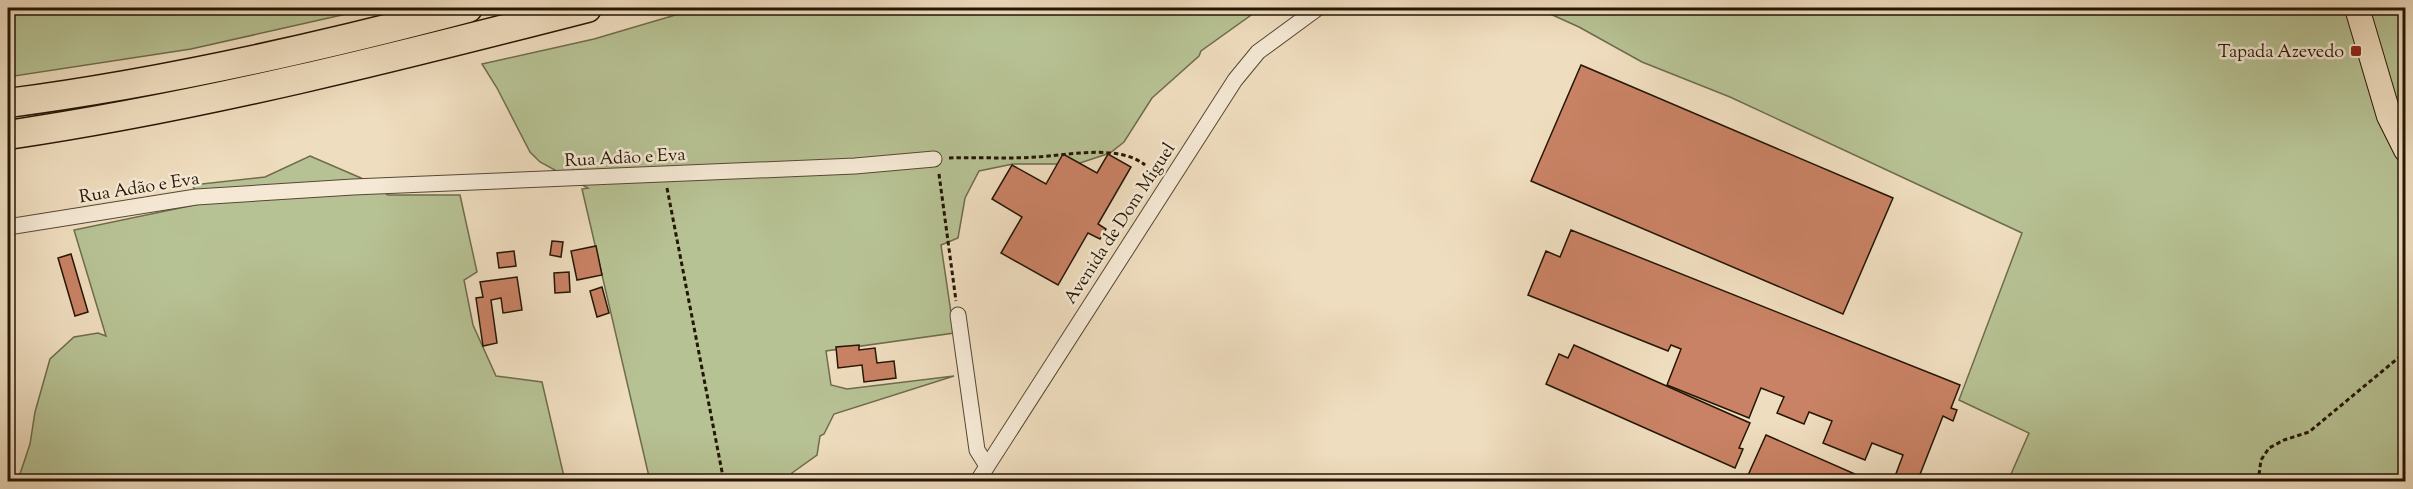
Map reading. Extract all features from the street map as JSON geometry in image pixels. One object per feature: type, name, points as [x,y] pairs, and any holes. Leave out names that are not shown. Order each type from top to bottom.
[{"type":"highway","points":[[8,103],[237,64],[468,8]]},
{"type":"highway","points":[[8,135],[68,126],[248,91],[392,58],[587,8]]},
{"type":"main road","points":[[2357,8],[2389,116],[2406,150]]},
{"type":"street","name":"Avenida de Dom Miguel","points":[[977,482],[1234,80],[1258,52],[1318,8]]},
{"type":"street","name":"Rua Adão e Eva","points":[[8,227],[196,196],[353,187],[855,166],[934,159]]},
{"type":"street","points":[[958,315],[977,450],[987,466]]},
{"type":"path","points":[[958,315],[938,168],[934,159],[1101,153],[1136,158],[1145,165]]},
{"type":"path","points":[[665,174],[724,482]]},
{"type":"path","points":[[2258,482],[2261,460],[2269,448],[2283,440],[2309,432],[2403,354],[2406,345]]},
{"type":"green space","points":[[8,8],[373,8],[191,49],[8,77]]},
{"type":"green space","points":[[699,8],[1261,8],[1201,51],[1199,56],[1152,98],[1124,142],[1110,153],[1077,164],[1013,164],[979,171],[965,198],[958,238],[941,245],[954,333],[826,351],[831,385],[847,389],[954,376],[834,414],[824,434],[820,436],[817,455],[792,473],[794,481],[650,481],[582,189],[588,188],[540,162],[530,152],[482,64],[594,39]]},
{"type":"green space","points":[[1537,8],[2405,8],[2405,481],[2008,481],[2029,433],[1959,400],[2022,233],[1730,97],[1642,62],[1579,27]]},
{"type":"green space","points":[[310,156],[361,178],[388,195],[460,195],[477,272],[464,280],[473,325],[496,376],[542,382],[565,481],[11,482],[19,477],[30,444],[35,412],[50,359],[74,337],[98,333],[106,336],[74,230],[204,203],[192,185],[265,177]]},
{"type":"building","points":[[1581,65],[1893,198],[1843,314],[1531,181]]},
{"type":"building","points":[[1063,154],[1097,173],[1108,154],[1131,167],[1098,224],[1106,229],[1100,239],[1088,233],[1058,285],[1001,253],[1022,217],[992,199],[1012,165],[1046,184]]},
{"type":"building","points":[[1571,230],[1960,385],[1951,408],[1957,410],[1953,421],[1943,416],[1917,482],[1901,482],[1894,479],[1903,455],[1872,443],[1865,460],[1823,443],[1832,421],[1809,412],[1804,424],[1777,413],[1784,397],[1761,388],[1749,418],[1667,385],[1681,349],[1671,345],[1668,351],[1528,295],[1546,251],[1560,257]]},
{"type":"building","points":[[552,241],[563,242],[561,257],[550,255]]},
{"type":"building","points":[[596,246],[602,275],[577,280],[571,251]]},
{"type":"building","points":[[514,251],[516,266],[499,268],[497,253]]},
{"type":"building","points":[[71,254],[88,312],[75,316],[58,258]]},
{"type":"building","points":[[569,272],[570,292],[555,293],[554,273]]},
{"type":"building","points":[[517,277],[522,310],[503,313],[501,298],[491,300],[497,343],[483,346],[476,298],[483,297],[480,282]]},
{"type":"building","points":[[602,287],[609,313],[597,317],[590,291]]},
{"type":"building","points":[[859,345],[859,350],[875,348],[877,363],[894,361],[896,378],[864,382],[862,365],[838,368],[836,347]]},
{"type":"building","points":[[1574,345],[1750,423],[1739,448],[1743,449],[1735,468],[1546,384],[1559,354],[1568,358]]},
{"type":"building","points":[[1766,435],[1873,482],[1745,482]]},
{"type":"place","name":"Tapada Azevedo","points":[[2356,51]]}]
